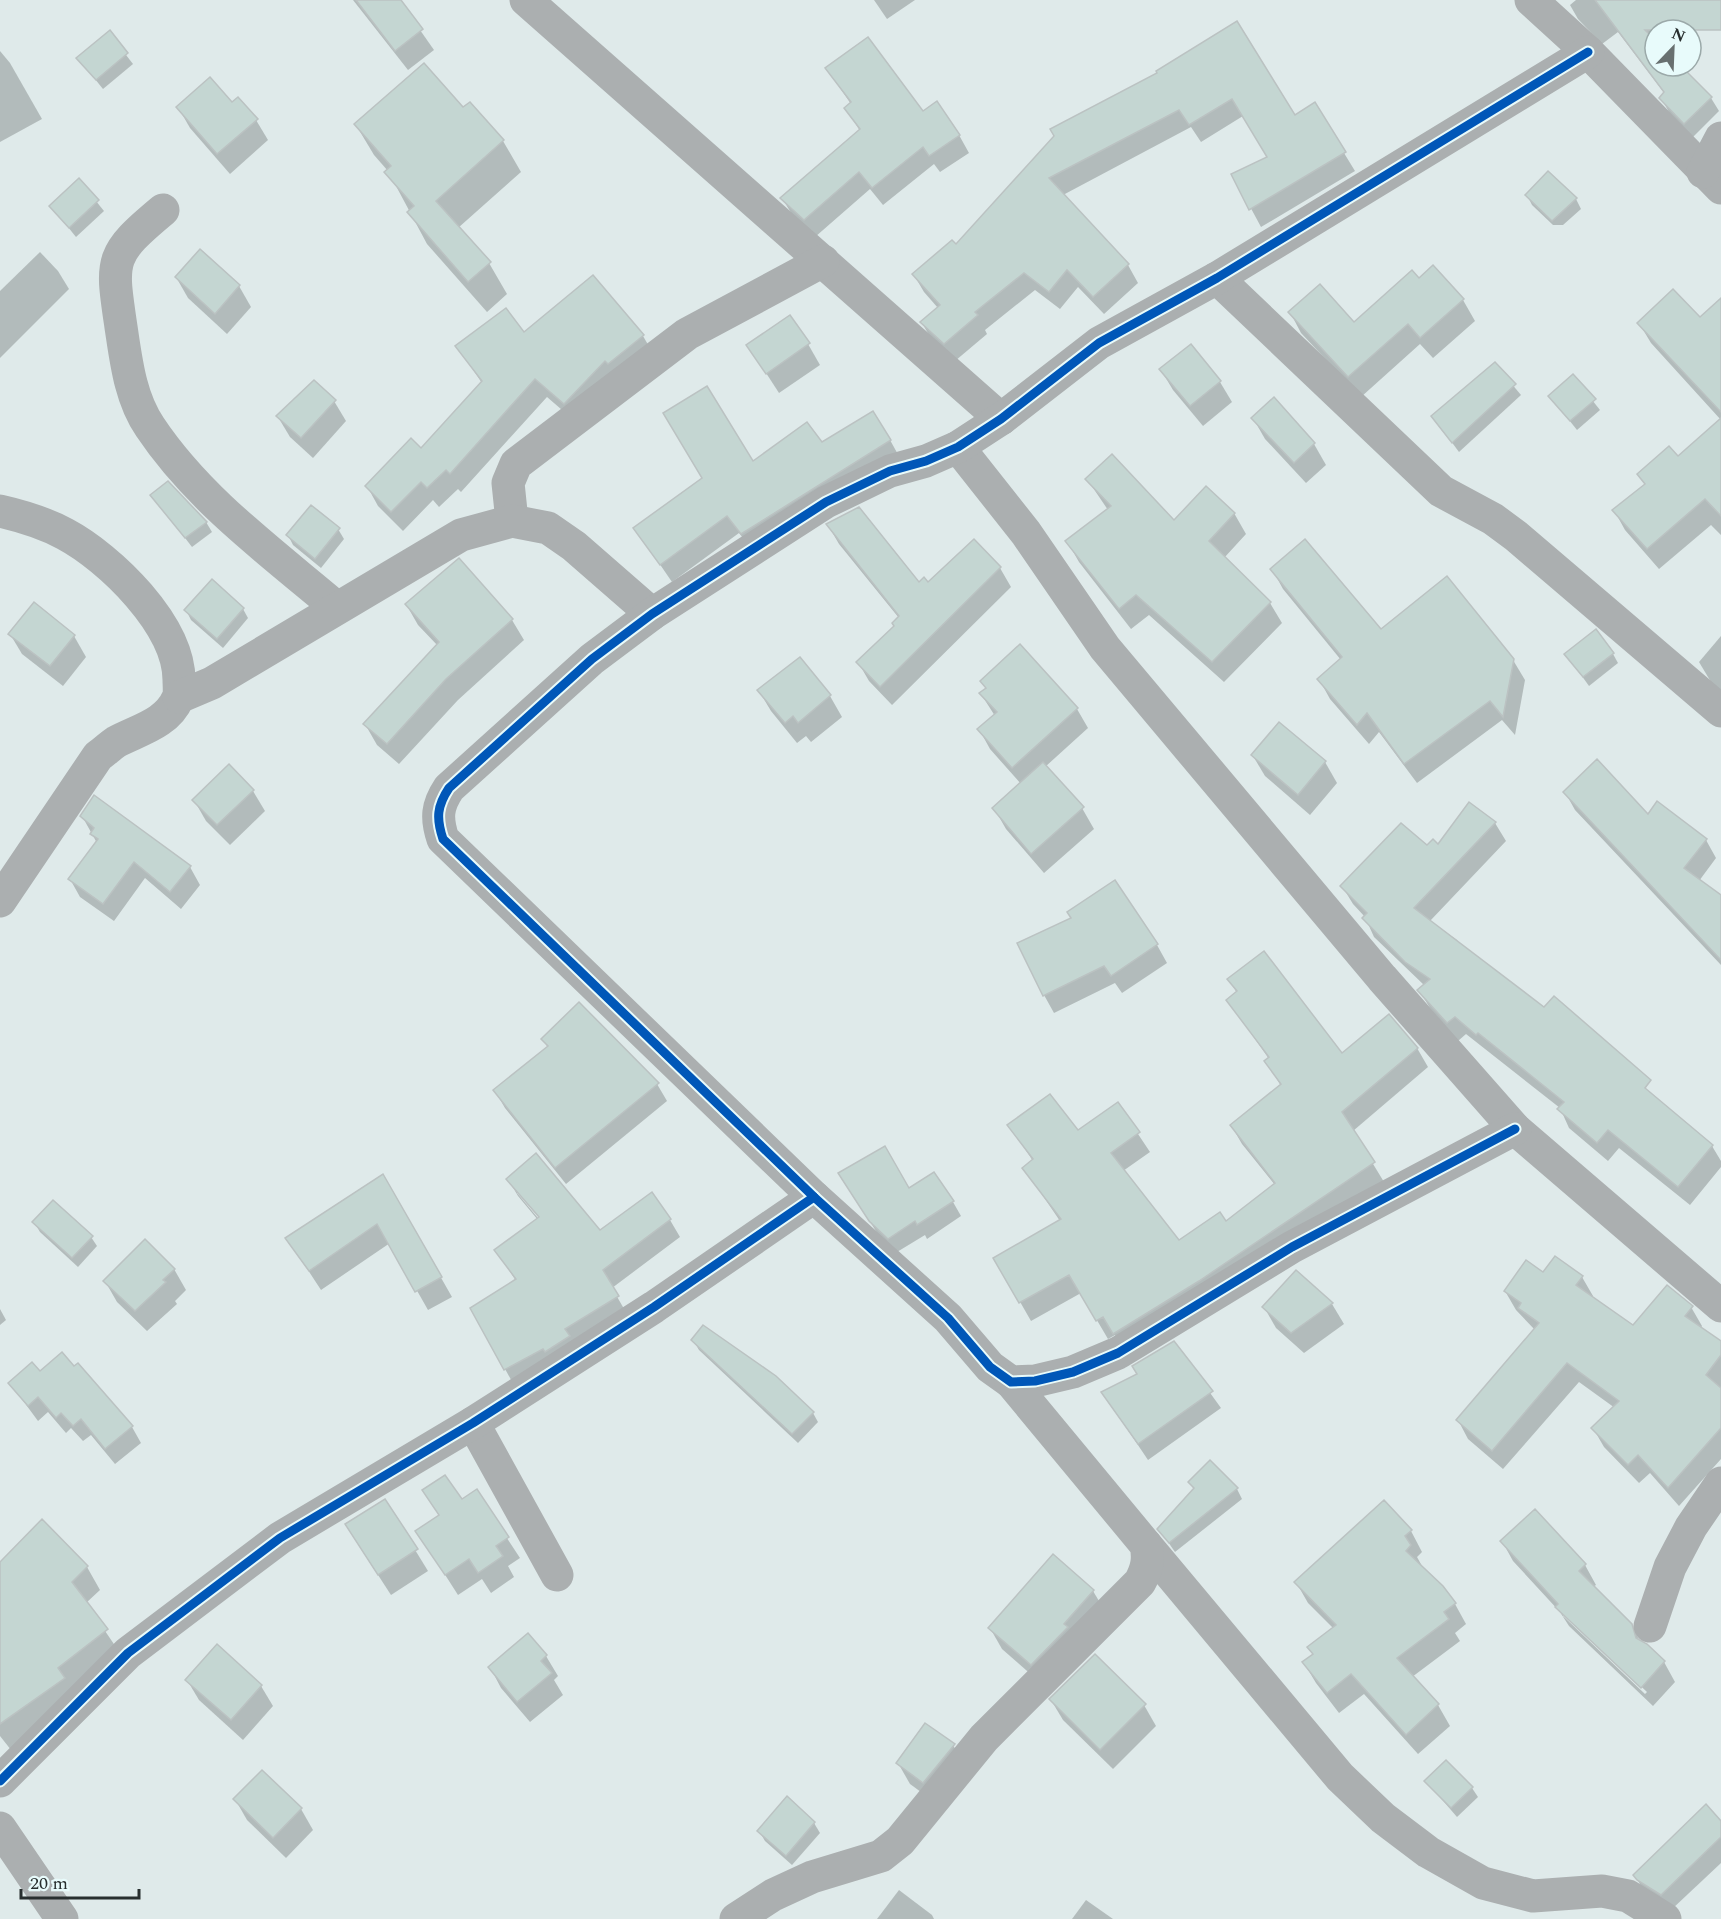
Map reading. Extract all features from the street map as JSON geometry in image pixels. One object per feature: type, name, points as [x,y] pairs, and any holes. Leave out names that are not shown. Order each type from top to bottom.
[{"type":"street","points":[[526,0],[1001,419]]},
{"type":"street","points":[[1531,0],[1588,52],[1712,180]]},
{"type":"street","points":[[1588,52],[1217,278],[1099,343],[1001,419],[958,447],[926,462],[890,471],[826,502],[652,614],[592,659],[449,788],[438,804],[437,822],[443,839],[814,1197],[948,1318],[990,1367],[1011,1382],[1340,1777],[1383,1818],[1428,1852],[1483,1883],[1533,1896],[1602,1891],[1628,1896],[1647,1905],[1665,1919]]},
{"type":"street","points":[[1712,180],[1721,138]]},
{"type":"street","points":[[163,210],[132,235],[119,254],[114,275],[128,376],[149,426],[195,481],[239,525],[336,607]]},
{"type":"street","points":[[512,521],[508,483],[516,464],[687,334],[823,261]]},
{"type":"street","points":[[1217,278],[1442,491],[1493,519],[1516,536],[1721,711]]},
{"type":"street","points":[[958,447],[1026,533],[1105,648],[1382,978],[1515,1129],[1721,1306]]},
{"type":"street","points":[[0,511],[26,517],[65,534],[102,559],[135,591],[163,629],[179,666],[179,697]]},
{"type":"street","points":[[0,902],[98,756],[117,742],[139,733],[164,717],[179,697],[213,683],[336,607],[461,535],[512,521],[548,528],[589,559],[652,614]]},
{"type":"street","points":[[1011,1382],[1035,1381],[1073,1372],[1118,1353],[1292,1247],[1515,1129]]},
{"type":"street","points":[[0,1781],[128,1653],[191,1603],[280,1538],[473,1423],[654,1307],[814,1197]]},
{"type":"street","points":[[473,1423],[557,1575]]},
{"type":"street","points":[[1650,1626],[1670,1567],[1692,1527],[1721,1483]]},
{"type":"street","points":[[736,1919],[773,1895],[812,1877],[881,1856],[900,1841],[984,1738],[1140,1582],[1146,1570],[1146,1545]]},
{"type":"street","points":[[0,1828],[62,1919]]},
{"type":"building","points":[[356,0],[401,0],[423,29],[395,51]]},
{"type":"building","points":[[1595,0],[1721,0],[1721,30],[1703,30],[1703,18],[1643,18],[1643,64]]},
{"type":"building","points":[[1237,21],[1295,115],[1315,102],[1346,152],[1249,210],[1231,174],[1267,157],[1232,99],[1189,125],[1179,110],[1049,178],[1129,264],[1093,297],[1067,270],[1049,292],[1024,273],[975,312],[978,315],[944,344],[920,322],[940,305],[912,274],[952,240],[956,244],[1054,136],[1050,129],[1157,73],[1156,71]]},
{"type":"building","points":[[110,30],[128,53],[96,80],[76,58]]},
{"type":"building","points":[[868,37],[923,111],[937,101],[960,135],[929,156],[923,147],[872,188],[859,172],[804,220],[780,198],[860,129],[844,108],[851,102],[825,68]]},
{"type":"building","points":[[424,63],[463,107],[470,102],[504,140],[436,201],[491,262],[468,282],[407,212],[414,206],[384,172],[391,166],[354,124]]},
{"type":"building","points":[[210,77],[232,102],[238,97],[258,119],[217,154],[176,107]]},
{"type":"building","points":[[1654,78],[1693,78],[1712,97],[1684,124],[1659,98],[1664,92]]},
{"type":"building","points":[[1548,171],[1577,198],[1552,221],[1525,195]]},
{"type":"building","points":[[79,178],[99,200],[69,228],[49,206]]},
{"type":"building","points":[[200,249],[240,285],[215,314],[175,277]]},
{"type":"building","points":[[1433,265],[1464,299],[1420,338],[1408,324],[1348,377],[1288,312],[1320,284],[1354,322],[1412,270],[1419,278]]},
{"type":"building","points":[[593,275],[644,335],[608,364],[605,361],[564,404],[535,379],[450,474],[446,470],[427,488],[421,482],[391,512],[365,486],[411,438],[421,448],[482,381],[455,346],[506,308],[524,332]]},
{"type":"building","points":[[1673,289],[1700,317],[1721,298],[1721,412],[1637,323]]},
{"type":"building","points":[[790,315],[810,343],[766,374],[746,345]]},
{"type":"building","points":[[1191,344],[1221,381],[1190,406],[1159,369]]},
{"type":"building","points":[[1495,362],[1516,384],[1452,443],[1431,416]]},
{"type":"building","points":[[1573,374],[1596,399],[1570,421],[1548,396]]},
{"type":"building","points":[[314,380],[336,400],[301,438],[276,416]]},
{"type":"building","points":[[707,386],[753,461],[807,422],[822,442],[873,411],[891,440],[741,534],[727,516],[660,565],[633,528],[702,478],[663,413]]},
{"type":"building","points":[[1274,397],[1315,443],[1294,463],[1251,418]]},
{"type":"building","points":[[1721,418],[1721,516],[1705,499],[1647,549],[1612,510],[1645,484],[1637,474],[1669,446],[1678,456]]},
{"type":"building","points":[[1112,454],[1174,520],[1206,486],[1235,513],[1209,541],[1271,602],[1212,662],[1136,595],[1119,609],[1065,541],[1111,506],[1085,479]]},
{"type":"building","points":[[168,481],[207,522],[185,538],[150,495]]},
{"type":"building","points":[[311,505],[340,528],[315,559],[286,535]]},
{"type":"building","points":[[859,507],[919,582],[924,577],[928,582],[974,539],[1001,567],[880,687],[856,662],[894,626],[892,623],[899,616],[826,524]]},
{"type":"building","points":[[1305,539],[1381,629],[1447,576],[1514,659],[1503,717],[1490,701],[1404,764],[1367,713],[1357,725],[1317,679],[1342,657],[1270,569]]},
{"type":"building","points":[[459,558],[513,619],[446,679],[387,744],[363,724],[439,642],[405,604]]},
{"type":"building","points":[[212,579],[244,608],[217,639],[184,610]]},
{"type":"building","points":[[34,602],[75,635],[50,666],[8,634]]},
{"type":"building","points":[[1596,629],[1614,653],[1583,677],[1564,654]]},
{"type":"building","points":[[1020,644],[1078,708],[1012,768],[977,729],[997,712],[979,693],[986,688],[980,681]]},
{"type":"building","points":[[800,657],[831,695],[798,723],[793,716],[785,723],[757,690]]},
{"type":"building","points":[[1279,722],[1326,761],[1298,795],[1251,755]]},
{"type":"building","points":[[1597,759],[1648,814],[1657,801],[1707,839],[1684,868],[1721,895],[1721,960],[1563,792]]},
{"type":"building","points":[[1043,762],[1084,807],[1031,854],[992,808]]},
{"type":"building","points":[[229,764],[254,790],[217,825],[192,800]]},
{"type":"building","points":[[94,795],[191,866],[170,892],[134,862],[103,904],[68,879],[98,839],[90,834],[94,828],[80,816]]},
{"type":"building","points":[[1469,802],[1496,822],[1414,908],[1544,1007],[1554,996],[1651,1080],[1645,1088],[1713,1145],[1678,1187],[1608,1130],[1597,1143],[1557,1109],[1564,1102],[1478,1033],[1476,1035],[1455,1017],[1447,1023],[1417,990],[1430,979],[1405,962],[1362,918],[1367,913],[1340,886],[1401,823],[1427,845],[1433,839],[1438,844]]},
{"type":"building","points":[[1115,880],[1158,944],[1111,976],[1104,966],[1043,996],[1017,943],[1071,918],[1067,912]]},
{"type":"building","points":[[1264,951],[1342,1053],[1389,1014],[1418,1048],[1342,1112],[1375,1162],[1199,1281],[1113,1334],[1103,1317],[1096,1321],[1069,1275],[1019,1303],[993,1258],[1061,1219],[1022,1168],[1033,1159],[1007,1125],[1050,1094],[1078,1130],[1118,1102],[1140,1132],[1111,1153],[1179,1240],[1220,1212],[1226,1221],[1275,1183],[1230,1125],[1281,1084],[1264,1061],[1269,1057],[1226,1000],[1237,991],[1227,979]]},
{"type":"building","points":[[579,1002],[659,1083],[555,1168],[493,1090],[548,1046],[541,1039]]},
{"type":"building","points":[[885,1146],[909,1188],[934,1172],[954,1201],[917,1225],[915,1221],[888,1239],[869,1221],[838,1173]]},
{"type":"building","points":[[536,1153],[600,1230],[652,1192],[671,1219],[603,1270],[619,1296],[565,1329],[570,1336],[545,1352],[543,1349],[504,1370],[470,1308],[516,1279],[494,1250],[539,1217],[506,1179]]},
{"type":"building","points":[[383,1174],[442,1277],[415,1292],[377,1224],[309,1271],[285,1238]]},
{"type":"building","points":[[53,1200],[93,1236],[72,1258],[32,1222]]},
{"type":"building","points":[[145,1239],[175,1269],[163,1280],[166,1282],[135,1311],[103,1281]]},
{"type":"building","points":[[1555,1256],[1583,1276],[1576,1285],[1633,1325],[1667,1285],[1693,1306],[1685,1316],[1721,1341],[1721,1355],[1706,1375],[1721,1388],[1721,1428],[1668,1488],[1638,1455],[1628,1465],[1591,1428],[1619,1401],[1567,1363],[1492,1451],[1456,1420],[1539,1323],[1518,1308],[1521,1303],[1504,1291],[1526,1260],[1543,1272]]},
{"type":"building","points":[[1296,1270],[1333,1303],[1291,1333],[1262,1307]]},
{"type":"building","points":[[703,1325],[776,1376],[814,1412],[792,1434],[691,1340]]},
{"type":"building","points":[[1174,1341],[1213,1391],[1138,1444],[1101,1392],[1137,1374],[1132,1366]]},
{"type":"building","points":[[62,1352],[74,1366],[78,1363],[133,1426],[105,1449],[81,1419],[73,1426],[61,1413],[56,1418],[38,1397],[28,1406],[8,1383],[32,1362],[40,1371]]},
{"type":"building","points":[[1210,1460],[1238,1488],[1169,1543],[1157,1529],[1194,1488],[1188,1482]]},
{"type":"building","points":[[445,1475],[462,1499],[477,1489],[509,1537],[496,1546],[503,1556],[478,1573],[469,1559],[445,1575],[415,1531],[439,1515],[422,1490]]},
{"type":"building","points":[[385,1499],[418,1549],[378,1575],[345,1524]]},
{"type":"building","points":[[1384,1500],[1412,1530],[1405,1536],[1411,1545],[1406,1551],[1443,1586],[1456,1603],[1444,1612],[1449,1619],[1397,1658],[1439,1704],[1406,1735],[1351,1674],[1327,1693],[1302,1662],[1313,1654],[1307,1647],[1336,1625],[1294,1582]]},
{"type":"building","points":[[1535,1509],[1586,1564],[1579,1571],[1632,1624],[1636,1638],[1647,1644],[1665,1661],[1641,1688],[1555,1607],[1558,1604],[1500,1541]]},
{"type":"building","points":[[42,1519],[88,1566],[72,1582],[108,1629],[58,1668],[65,1678],[0,1724],[0,1562]]},
{"type":"building","points":[[1053,1554],[1094,1590],[1064,1624],[1068,1627],[1031,1665],[988,1628]]},
{"type":"building","points":[[528,1633],[547,1655],[541,1661],[552,1673],[517,1702],[488,1667]]},
{"type":"building","points":[[217,1644],[262,1685],[231,1720],[185,1680]]},
{"type":"building","points":[[1095,1654],[1146,1704],[1100,1750],[1049,1699]]},
{"type":"building","points":[[925,1723],[955,1744],[923,1783],[896,1763]]},
{"type":"building","points":[[1446,1760],[1473,1787],[1451,1808],[1424,1781]]},
{"type":"building","points":[[262,1770],[302,1808],[273,1838],[233,1799]]},
{"type":"building","points":[[787,1796],[815,1822],[786,1856],[757,1831]]},
{"type":"building","points":[[1706,1804],[1721,1821],[1721,1837],[1661,1895],[1637,1880],[1633,1875]]},
{"type":"cycle path","points":[[1515,1129],[1292,1247],[1118,1353],[1073,1372],[1035,1381],[1011,1382],[990,1367],[948,1318],[814,1197],[443,839],[439,825],[439,812],[449,788],[592,659],[652,614],[826,502],[890,471],[926,461],[958,447],[1001,419],[1099,343],[1217,278],[1588,52]]},
{"type":"cycle path","points":[[0,1781],[128,1653],[280,1538],[473,1423],[654,1307],[814,1197]]}]
